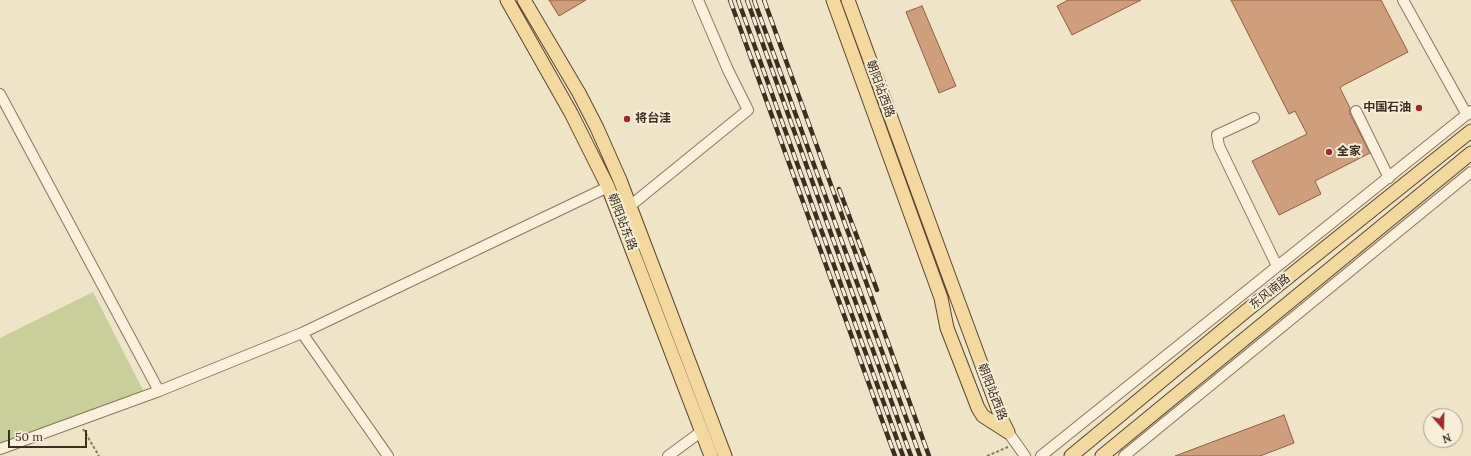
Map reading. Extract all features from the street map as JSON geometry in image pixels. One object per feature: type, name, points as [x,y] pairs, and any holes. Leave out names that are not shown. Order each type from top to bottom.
[{"type":"main road","name":"朝阳站东路","points":[[508,0],[571,113],[608,187],[711,456]]},
{"type":"main road","name":"朝阳站东路","points":[[524,0],[597,128],[630,206],[725,456]]},
{"type":"main road","name":"朝阳站西路","points":[[833,0],[940,298],[947,328],[978,408],[983,416],[1008,432]]},
{"type":"main road","name":"朝阳站西路","points":[[848,0],[1002,420],[1008,432]]},
{"type":"main road","name":"东风南路","points":[[1071,456],[1246,311],[1471,131]]},
{"type":"main road","name":"东风南路","points":[[1102,456],[1471,153]]},
{"type":"street","points":[[630,206],[748,110],[728,70],[698,0]]},
{"type":"street","points":[[1041,456],[1469,113],[1403,0]]},
{"type":"street","points":[[0,94],[159,391]]},
{"type":"street","points":[[1356,111],[1389,178]]},
{"type":"street","points":[[1254,118],[1217,135],[1219,146],[1277,266]]},
{"type":"street","points":[[1124,456],[1471,172]]},
{"type":"street","points":[[0,449],[159,391],[302,333],[608,187]]},
{"type":"street","points":[[302,333],[388,456]]},
{"type":"street","points":[[668,456],[702,431]]},
{"type":"street","points":[[1008,432],[1025,456]]},
{"type":"path","points":[[78,421],[99,456]]},
{"type":"path","points":[[987,456],[1016,444]]},
{"type":"green space","points":[[93,292],[146,396],[0,445],[0,338]]},
{"type":"building","points":[[549,0],[586,0],[559,16]]},
{"type":"building","points":[[1068,0],[1141,0],[1072,35],[1057,6]]},
{"type":"building","points":[[1231,0],[1381,0],[1408,52],[1340,88],[1350,108],[1350,114],[1370,153],[1315,181],[1321,194],[1279,215],[1252,161],[1307,134],[1295,111],[1289,114]]},
{"type":"building","points":[[922,6],[956,86],[939,93],[906,12]]},
{"type":"building","points":[[1284,415],[1294,443],[1260,456],[1175,456]]},
{"type":"railway","points":[[730,0],[895,456]]},
{"type":"railway","points":[[738,0],[903,456]]},
{"type":"railway","points":[[747,0],[911,456]]},
{"type":"railway","points":[[754,0],[920,456]]},
{"type":"railway","points":[[764,0],[929,456]]},
{"type":"railway","points":[[839,189],[877,290]]},
{"type":"place","name":"中国石油","points":[[1419,108]]},
{"type":"place","name":"将台洼","points":[[627,119]]},
{"type":"place","name":"全家","points":[[1329,152]]}]
